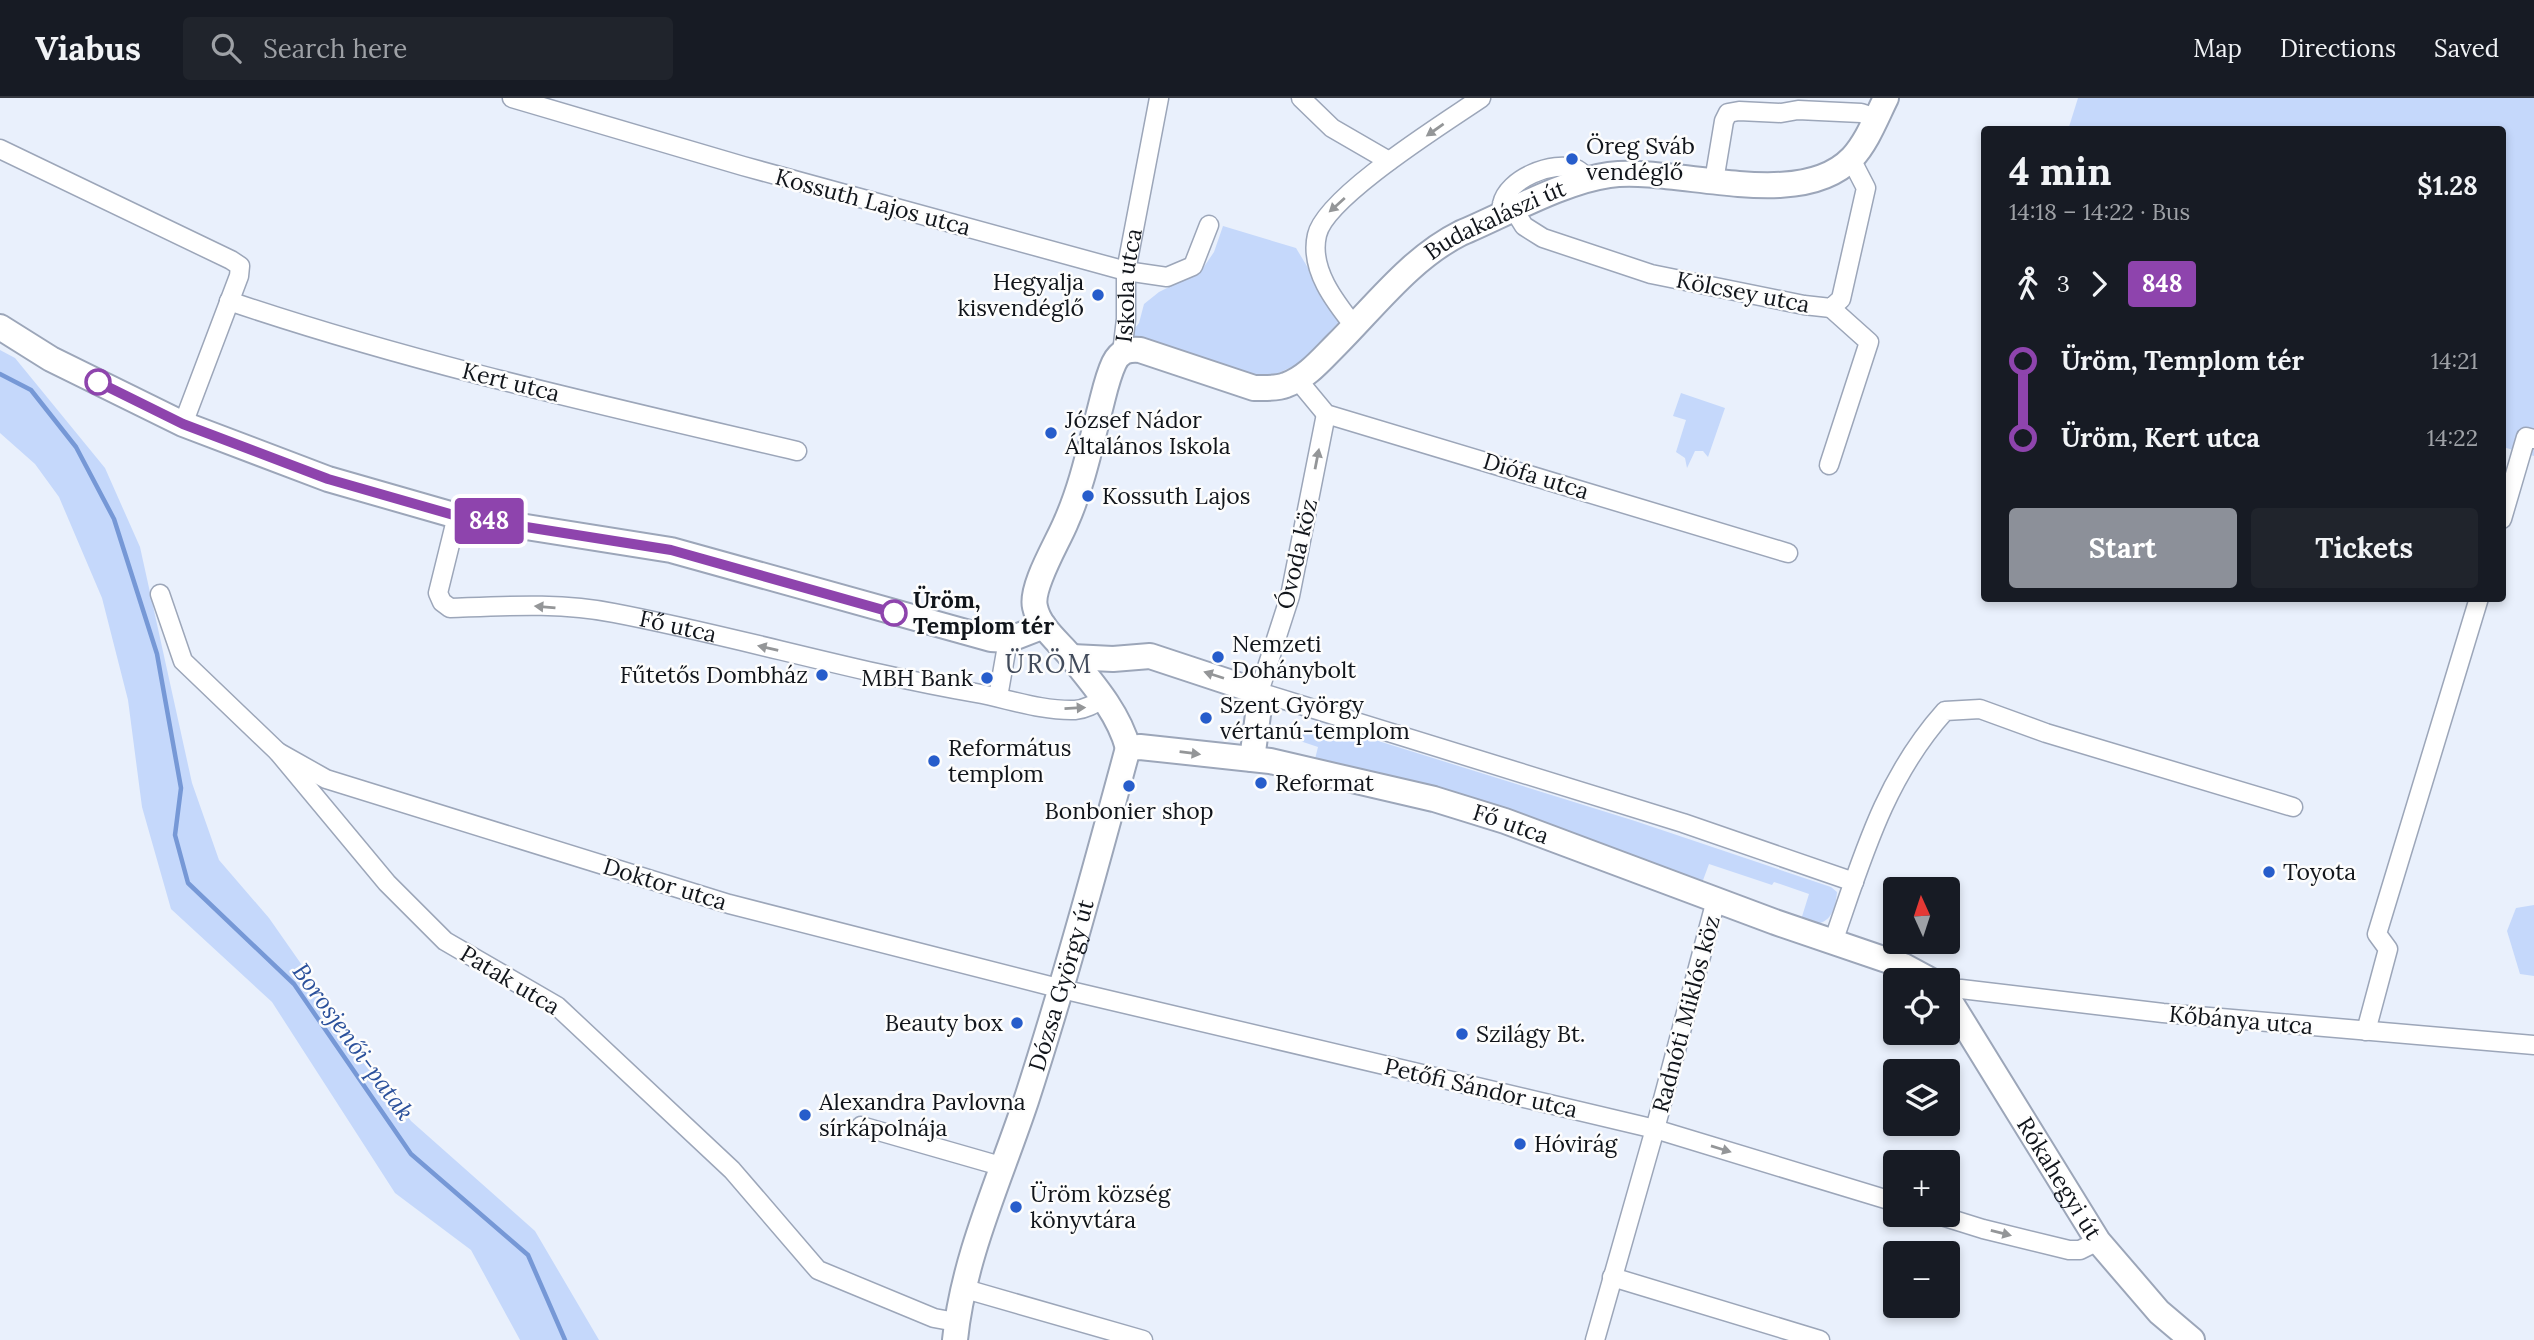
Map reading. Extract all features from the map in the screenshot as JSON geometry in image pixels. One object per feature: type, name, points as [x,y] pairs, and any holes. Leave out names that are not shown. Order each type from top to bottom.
[{"type":"street","name":"Kossuth Lajos utca","points":[[512,98],[743,166],[1126,271],[1167,276],[1193,266],[1209,225]]},
{"type":"street","name":"Iskola utca","points":[[1044,626],[1034,606],[1036,590],[1072,509],[1108,382],[1115,362],[1122,353],[1126,318],[1126,271],[1159,98]]},
{"type":"street","points":[[1301,98],[1332,128],[1390,161]]},
{"type":"street","points":[[1354,327],[1338,306],[1318,268],[1316,236],[1330,211],[1390,161],[1481,98]]},
{"type":"street","points":[[1714,181],[1724,121],[1728,113],[1781,113],[1798,110],[1861,113],[1881,108]]},
{"type":"street","name":"Budakalászi út","points":[[1122,353],[1129,349],[1152,354],[1254,388],[1279,387],[1311,370],[1419,261],[1443,242],[1589,179],[1611,175],[1771,185],[1810,181],[1830,174],[1851,159],[1881,108]]},
{"type":"street","points":[[0,149],[240,266],[239,276],[183,424]]},
{"type":"street","name":"Kölcsey utca","points":[[1508,213],[1543,238],[1651,274],[1804,306],[1831,308],[1841,299],[1866,188],[1851,159]]},
{"type":"street","name":"Kert utca","points":[[229,301],[299,325],[519,386],[797,451]]},
{"type":"street","points":[[1829,465],[1869,342],[1831,308]]},
{"type":"street","points":[[0,327],[51,359],[183,424],[328,479],[457,516],[671,550],[991,639],[1008,639],[1044,626],[1104,698],[1122,730],[1128,748]]},
{"type":"street","points":[[1297,379],[1326,414]]},
{"type":"street","name":"Diófa utca","points":[[1326,414],[1788,553]]},
{"type":"street","name":"Óvoda köz","points":[[1259,692],[1290,596],[1326,414]]},
{"type":"street","points":[[2506,505],[2526,437],[2534,439]]},
{"type":"street","name":"Fő utca","points":[[457,516],[438,593],[442,602],[450,608],[530,606],[611,612],[906,681],[1043,708],[1077,710],[1090,707],[1104,698]]},
{"type":"street","name":"Patak utca","points":[[160,594],[183,661],[278,752],[387,883],[445,941],[556,1006],[732,1170],[818,1270],[934,1318],[956,1331]]},
{"type":"street","points":[[2366,1031],[2388,949],[2377,934],[2478,602]]},
{"type":"street","points":[[998,697],[1008,639]]},
{"type":"street","points":[[1072,657],[1124,659],[1150,656],[1165,659],[1259,692],[1683,823],[1854,882]]},
{"type":"street","points":[[1104,698],[1124,659]]},
{"type":"street","points":[[1252,759],[1259,692]]},
{"type":"street","points":[[1833,943],[1878,814],[1922,736],[1945,711],[1980,709],[2046,733],[2293,807]]},
{"type":"street","name":"Fő utca","points":[[1128,748],[1270,761],[1353,779],[1458,807],[1517,825],[1833,943],[1908,968]]},
{"type":"street","name":"Dózsa György út","points":[[956,1331],[962,1288],[1062,989],[1128,748]]},
{"type":"street","name":"Doktor utca","points":[[278,752],[326,779],[729,904],[1062,989]]},
{"type":"street","name":"Radnóti Miklós köz","points":[[1595,1340],[1656,1129],[1716,900]]},
{"type":"street","name":"Petőfi Sándor utca","points":[[1062,989],[1656,1129],[1883,1198]]},
{"type":"street","name":"Kőbánya utca","points":[[1960,989],[2163,1013],[2534,1045]]},
{"type":"street","name":"Rókahegyi út","points":[[1960,1017],[2098,1241],[2158,1312],[2192,1340]]},
{"type":"street","points":[[861,1126],[1004,1167]]},
{"type":"street","points":[[1960,1222],[2069,1250],[2080,1250],[2098,1241]]},
{"type":"street","points":[[1612,1277],[1820,1340]]},
{"type":"street","points":[[962,1288],[1143,1340]]},
{"type":"shaded area","points":[[2078,98],[2534,98],[2534,456],[2506,448],[2506,126],[2069,126]]},
{"type":"shaded area","points":[[1223,226],[1296,248],[1340,321],[1302,362],[1270,377],[1242,372],[1140,342],[1131,333],[1139,323],[1144,304],[1159,292],[1201,271],[1214,252]]},
{"type":"shaded area","points":[[0,350],[15,358],[105,468],[140,547],[192,783],[219,860],[269,918],[411,1121],[535,1231],[599,1340],[520,1340],[471,1250],[395,1193],[272,1002],[171,909],[142,807],[128,700],[102,598],[59,497],[35,464],[0,433]]},
{"type":"shaded area","points":[[1681,393],[1725,408],[1708,457],[1703,451],[1695,451],[1687,468],[1685,458],[1676,452],[1686,420],[1673,416]]},
{"type":"shaded area","points":[[1286,725],[1318,735],[1327,725],[1635,821],[1831,887],[1837,892],[1834,909],[1822,922],[1800,923],[1809,894],[1774,882],[1772,885],[1709,864],[1702,883],[1314,763],[1318,747],[1282,735]]},
{"type":"shaded area","points":[[2534,905],[2534,976],[2520,974],[2507,931],[2516,908]]},
{"type":"waterway","name":"Borosjenői-patak","points":[[0,374],[31,390],[76,447],[114,519],[157,654],[181,788],[175,835],[188,883],[294,984],[411,1154],[528,1255],[565,1340]]},
{"type":"bus line","name":"848","points":[[98,382],[183,424],[328,479],[457,516],[671,550],[894,613]]},
{"type":"place","name":"Öreg Sváb vendéglő","points":[[1572,159]]},
{"type":"place","name":"Hegyalja kisvendéglő","points":[[1098,295]]},
{"type":"place","name":"József Nádor Általános Iskola","points":[[1051,433]]},
{"type":"place","name":"Kossuth Lajos","points":[[1088,496]]},
{"type":"place","name":"Üröm, Templom tér","points":[[894,613]]},
{"type":"place","name":"Nemzeti Dohánybolt","points":[[1218,657]]},
{"type":"place","name":"Fűtetős Dombház","points":[[822,675]]},
{"type":"place","name":"MBH Bank","points":[[987,678]]},
{"type":"place","name":"Szent György vértanú-templom","points":[[1206,718]]},
{"type":"place","name":"Református templom","points":[[934,761]]},
{"type":"place","name":"Reformat","points":[[1261,783]]},
{"type":"place","name":"Bonbonier shop","points":[[1129,786]]},
{"type":"place","name":"Toyota","points":[[2269,872]]},
{"type":"place","name":"Beauty box","points":[[1017,1023]]},
{"type":"place","name":"Szilágy Bt.","points":[[1462,1034]]},
{"type":"place","name":"Alexandra Pavlovna sírkápolnája","points":[[805,1115]]},
{"type":"place","name":"Hóvirág","points":[[1520,1144]]},
{"type":"place","name":"Üröm község könyvtára","points":[[1016,1207]]},
{"type":"district","name":"ÜRÖM","points":[[1049,664]]}]
